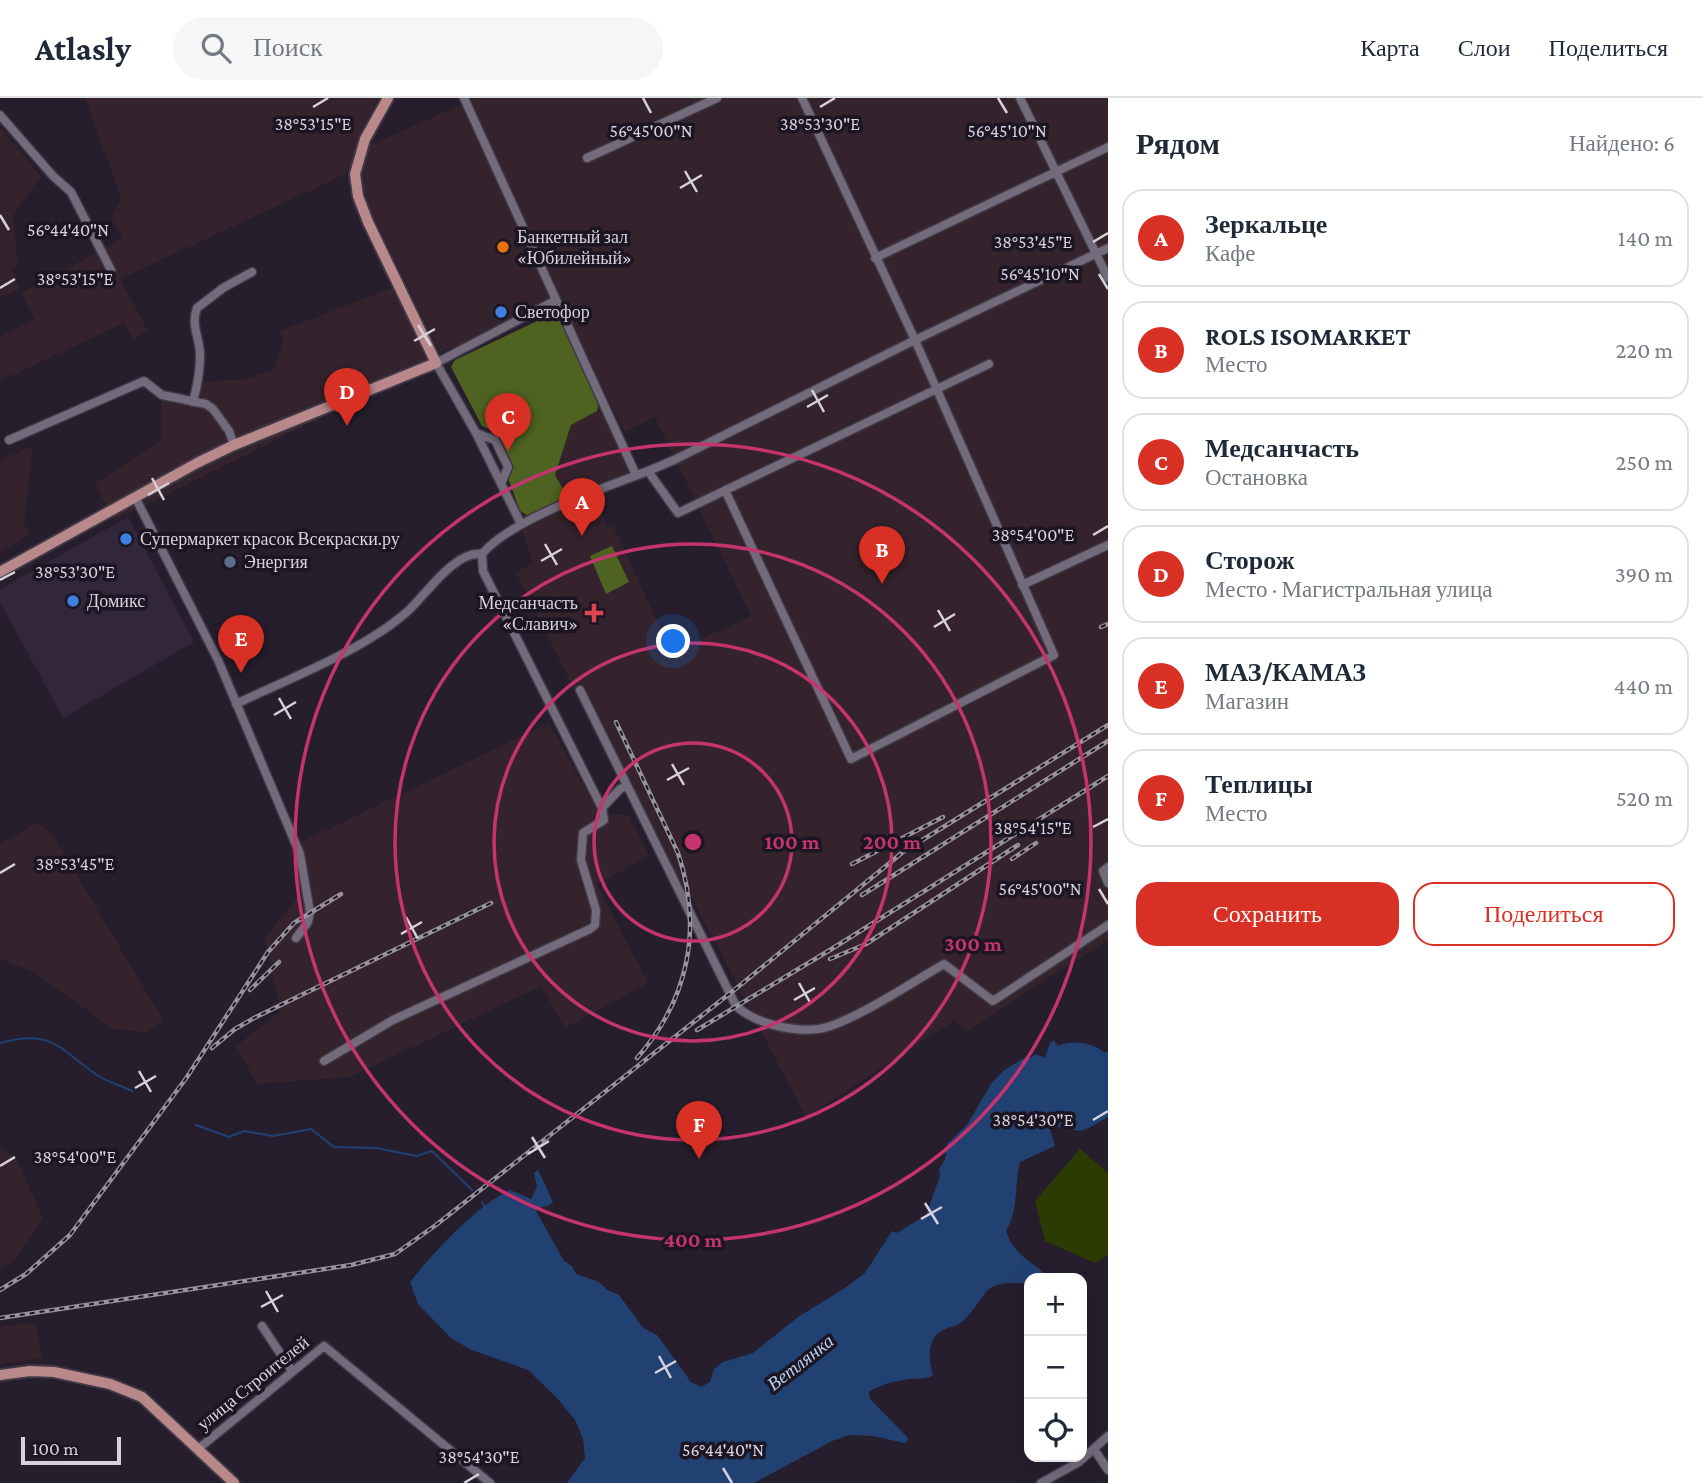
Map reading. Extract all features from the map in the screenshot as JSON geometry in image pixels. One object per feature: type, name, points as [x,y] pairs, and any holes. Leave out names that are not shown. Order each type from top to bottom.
[{"type":"main road","points":[[0,572],[234,445],[436,363],[358,196],[355,174],[365,139],[388,98]]},
{"type":"main road","points":[[0,1375],[30,1371],[54,1372],[110,1384],[142,1397],[234,1483]]},
{"type":"street","points":[[464,98],[636,475]]},
{"type":"street","points":[[587,158],[717,98]]},
{"type":"street","points":[[725,490],[851,759],[1054,654],[915,340],[802,98]]},
{"type":"street","points":[[1020,98],[1108,278]]},
{"type":"street","points":[[0,115],[53,176],[71,192],[111,270]]},
{"type":"street","points":[[875,258],[1108,147]]},
{"type":"street","points":[[236,704],[381,633],[408,611],[459,560],[472,554],[482,554],[521,524],[674,460],[1108,248]]},
{"type":"street","points":[[193,402],[201,356],[194,327],[197,308],[223,288],[252,272]]},
{"type":"street","points":[[521,524],[436,363],[556,300]]},
{"type":"street","points":[[648,471],[678,513],[989,364]]},
{"type":"street","points":[[9,440],[144,381],[162,395],[213,409],[229,431],[234,445]]},
{"type":"street","points":[[475,433],[495,440],[508,467],[501,484]]},
{"type":"street","points":[[135,497],[218,660],[300,854],[310,912],[308,922],[296,938]]},
{"type":"street","points":[[1022,586],[1108,545]]},
{"type":"street","points":[[324,1061],[393,1020],[595,925],[596,910],[581,860],[583,833],[604,820],[602,808],[483,571],[482,554]]},
{"type":"street","points":[[580,690],[736,1006],[744,1013],[771,1025],[819,1029],[845,1020],[944,964],[993,1002],[1108,925]]},
{"type":"street","points":[[602,808],[626,786]]},
{"type":"street","points":[[1108,867],[1102,870],[1108,883]]},
{"type":"street","points":[[262,1326],[292,1371]]},
{"type":"street","name":"улица Строителей","points":[[198,1449],[324,1346],[490,1483]]},
{"type":"street","points":[[1041,1483],[1079,1462],[1108,1436]]},
{"type":"street","points":[[1094,1449],[1108,1470]]},
{"type":"shaded area","points":[[85,98],[378,98],[359,137],[348,173],[120,279],[148,331],[134,339],[124,323],[0,381],[0,337],[35,319],[21,293],[123,238],[111,218],[120,201],[119,192]]},
{"type":"shaded area","points":[[476,98],[1108,98],[1108,940],[966,1032],[955,1020],[806,1117],[691,896],[685,899],[584,694],[578,697],[516,573],[532,563],[521,524],[570,503],[555,475],[571,425],[605,407],[636,475],[593,494],[608,527],[613,526],[672,653],[751,616],[655,417],[625,432],[595,373],[591,374],[561,309],[440,352],[364,197],[362,149]]},
{"type":"shaded area","points":[[0,127],[41,176],[13,216],[18,265],[10,269],[20,288],[0,298]]},
{"type":"shaded area","points":[[394,287],[429,364],[115,520],[94,484],[161,441],[162,394],[193,401],[198,382],[247,379],[274,369],[283,343],[280,331]]},
{"type":"shaded area","points":[[33,445],[24,523],[30,535],[0,552],[0,461]]},
{"type":"shaded area","points":[[128,517],[194,642],[63,718],[0,602],[0,589]]},
{"type":"shaded area","points":[[549,723],[599,814],[629,815],[649,856],[597,884],[648,983],[565,1028],[541,986],[350,1077],[257,1084],[236,1046],[281,1011],[264,939],[303,891],[291,847]]},
{"type":"shaded area","points":[[36,823],[52,833],[163,1020],[147,1032],[113,1029],[32,971],[0,959],[0,844]]},
{"type":"shaded area","points":[[0,1145],[18,1162],[43,1218],[12,1263],[0,1269]]},
{"type":"shaded area","points":[[36,1322],[42,1358],[0,1364],[0,1327]]},
{"type":"green space","points":[[552,314],[561,319],[599,403],[597,411],[571,425],[555,475],[571,503],[530,517],[520,511],[508,478],[512,467],[495,432],[482,426],[451,367],[455,360]]},
{"type":"green space","points":[[612,546],[629,582],[606,594],[590,556]]},
{"type":"green space","points":[[1080,1149],[1108,1173],[1108,1255],[1095,1263],[1045,1241],[1035,1201]]},
{"type":"water","points":[[1054,1040],[1058,1046],[1082,1043],[1105,1053],[1108,1051],[1108,1117],[1083,1130],[1062,1127],[1050,1130],[1055,1146],[1020,1162],[1015,1206],[1006,1231],[1020,1254],[1044,1273],[1024,1273],[1024,1283],[993,1286],[963,1321],[941,1331],[932,1341],[930,1348],[933,1375],[894,1382],[869,1392],[870,1399],[907,1437],[908,1441],[905,1443],[873,1436],[850,1435],[832,1441],[754,1483],[567,1483],[585,1458],[583,1439],[575,1420],[557,1398],[528,1370],[472,1350],[451,1338],[418,1304],[410,1282],[431,1257],[470,1218],[497,1197],[510,1190],[531,1199],[537,1187],[534,1173],[538,1170],[553,1202],[537,1208],[536,1211],[564,1261],[572,1266],[576,1274],[599,1282],[607,1290],[619,1295],[643,1328],[657,1335],[691,1382],[701,1387],[710,1382],[714,1369],[723,1362],[753,1353],[798,1317],[865,1273],[892,1231],[897,1233],[926,1215],[940,1176],[939,1169],[945,1160],[947,1144],[967,1125],[991,1084],[1003,1071],[1026,1057],[1030,1058],[1036,1054],[1045,1058],[1050,1043]]},
{"type":"waterway","name":"Ветлянка","points":[[0,1043],[34,1038],[46,1040],[102,1078],[132,1091]]},
{"type":"waterway","name":"Ветлянка","points":[[196,1125],[229,1137],[244,1131],[273,1136],[311,1129],[334,1147],[376,1148],[417,1156],[432,1151],[472,1190]]},
{"type":"waterway","name":"Ветлянка","points":[[482,1202],[485,1207]]},
{"type":"railway","points":[[1101,627],[1108,624]]},
{"type":"railway","points":[[616,722],[678,853],[686,881],[689,908],[690,935],[679,987],[669,1012],[637,1058]]},
{"type":"railway","points":[[0,1318],[351,1265],[395,1254],[436,1225],[738,987],[903,852],[1108,725]]},
{"type":"railway","points":[[862,895],[1108,741]]},
{"type":"railway","points":[[697,1030],[1108,776]]},
{"type":"railway","points":[[852,864],[943,817]]},
{"type":"railway","points":[[1012,859],[1036,843]]},
{"type":"railway","points":[[830,959],[866,944],[1018,845]]},
{"type":"railway","points":[[0,1290],[26,1274],[70,1235],[187,1077],[268,952],[294,923],[341,894]]},
{"type":"railway","points":[[212,1048],[235,1029],[256,1017],[491,903]]},
{"type":"railway","points":[[250,990],[279,962]]},
{"type":"place","name":"Банкетный зал «Юбилейный»","points":[[503,247]]},
{"type":"place","name":"Светофор","points":[[501,312]]},
{"type":"place","name":"Сторож","points":[[347,426]]},
{"type":"place","name":"Медсанчасть","points":[[508,451]]},
{"type":"place","name":"Зеркальце","points":[[582,536]]},
{"type":"place","name":"Супермаркет красок Всекраски.ру","points":[[126,539]]},
{"type":"place","name":"Энергия","points":[[230,562]]},
{"type":"place","name":"ROLS ISOMARKET","points":[[882,584]]},
{"type":"place","name":"Домикс","points":[[73,601]]},
{"type":"place","name":"Медсанчасть «Славич»","points":[[594,613]]},
{"type":"place","name":"МАЗ/КАМАЗ","points":[[241,673]]},
{"type":"place","name":"Теплицы","points":[[699,1159]]}]
